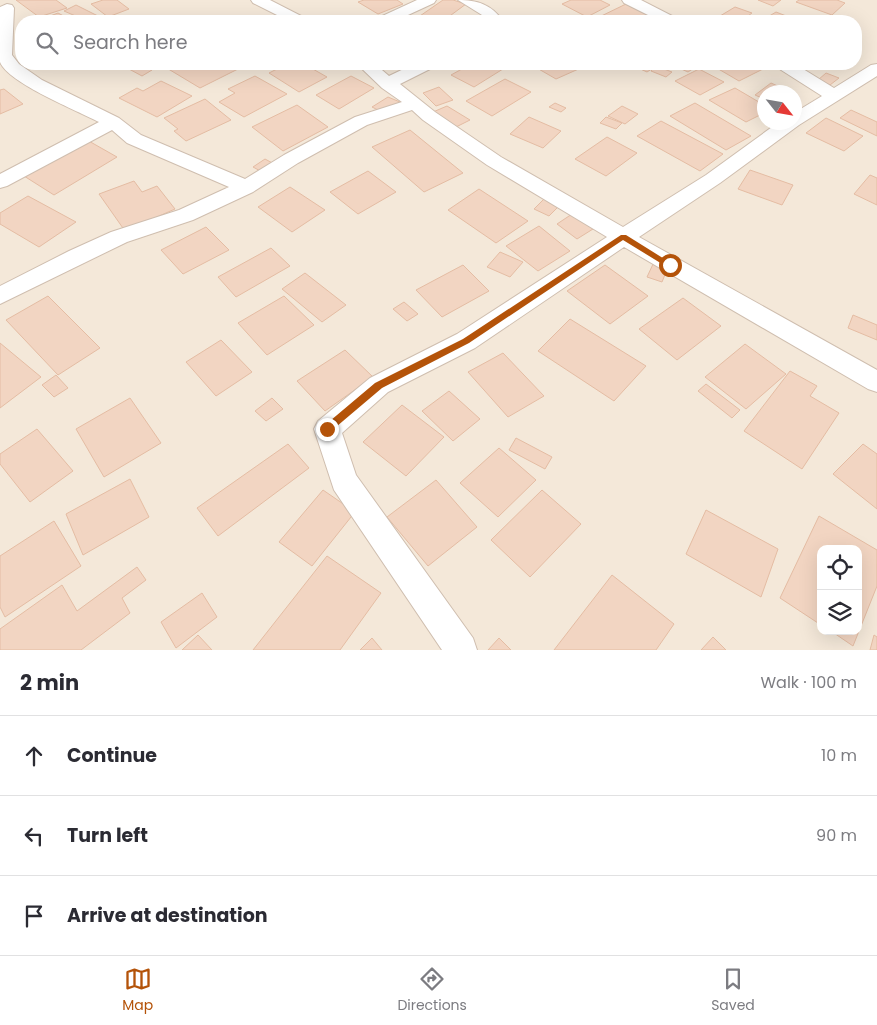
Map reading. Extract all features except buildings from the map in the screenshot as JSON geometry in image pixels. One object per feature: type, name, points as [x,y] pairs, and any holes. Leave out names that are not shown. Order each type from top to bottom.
[{"type":"street","points":[[258,0],[288,15]]},
{"type":"street","points":[[396,15],[429,0]]},
{"type":"street","points":[[465,0],[490,15]]},
{"type":"street","points":[[629,0],[659,15]]},
{"type":"street","points":[[7,8],[4,55],[15,69]]},
{"type":"street","points":[[802,116],[877,69]]},
{"type":"street","points":[[16,70],[36,84],[113,122],[134,139],[246,187]]},
{"type":"street","points":[[372,70],[429,116],[494,161],[877,382]]},
{"type":"street","points":[[388,84],[415,70]]},
{"type":"street","points":[[794,70],[835,96]]},
{"type":"street","points":[[0,296],[77,256],[119,237],[186,215],[246,187],[291,159],[361,121],[415,103]]},
{"type":"street","points":[[0,182],[113,122]]},
{"type":"street","points":[[461,650],[344,481],[327,429],[378,385],[466,341],[713,179],[782,130]]},
{"type":"shaded area","points":[[0,0],[877,0],[877,650],[0,650]]},
{"type":"route","points":[[327,429],[378,385],[466,341],[623,237],[670,265]]}]
